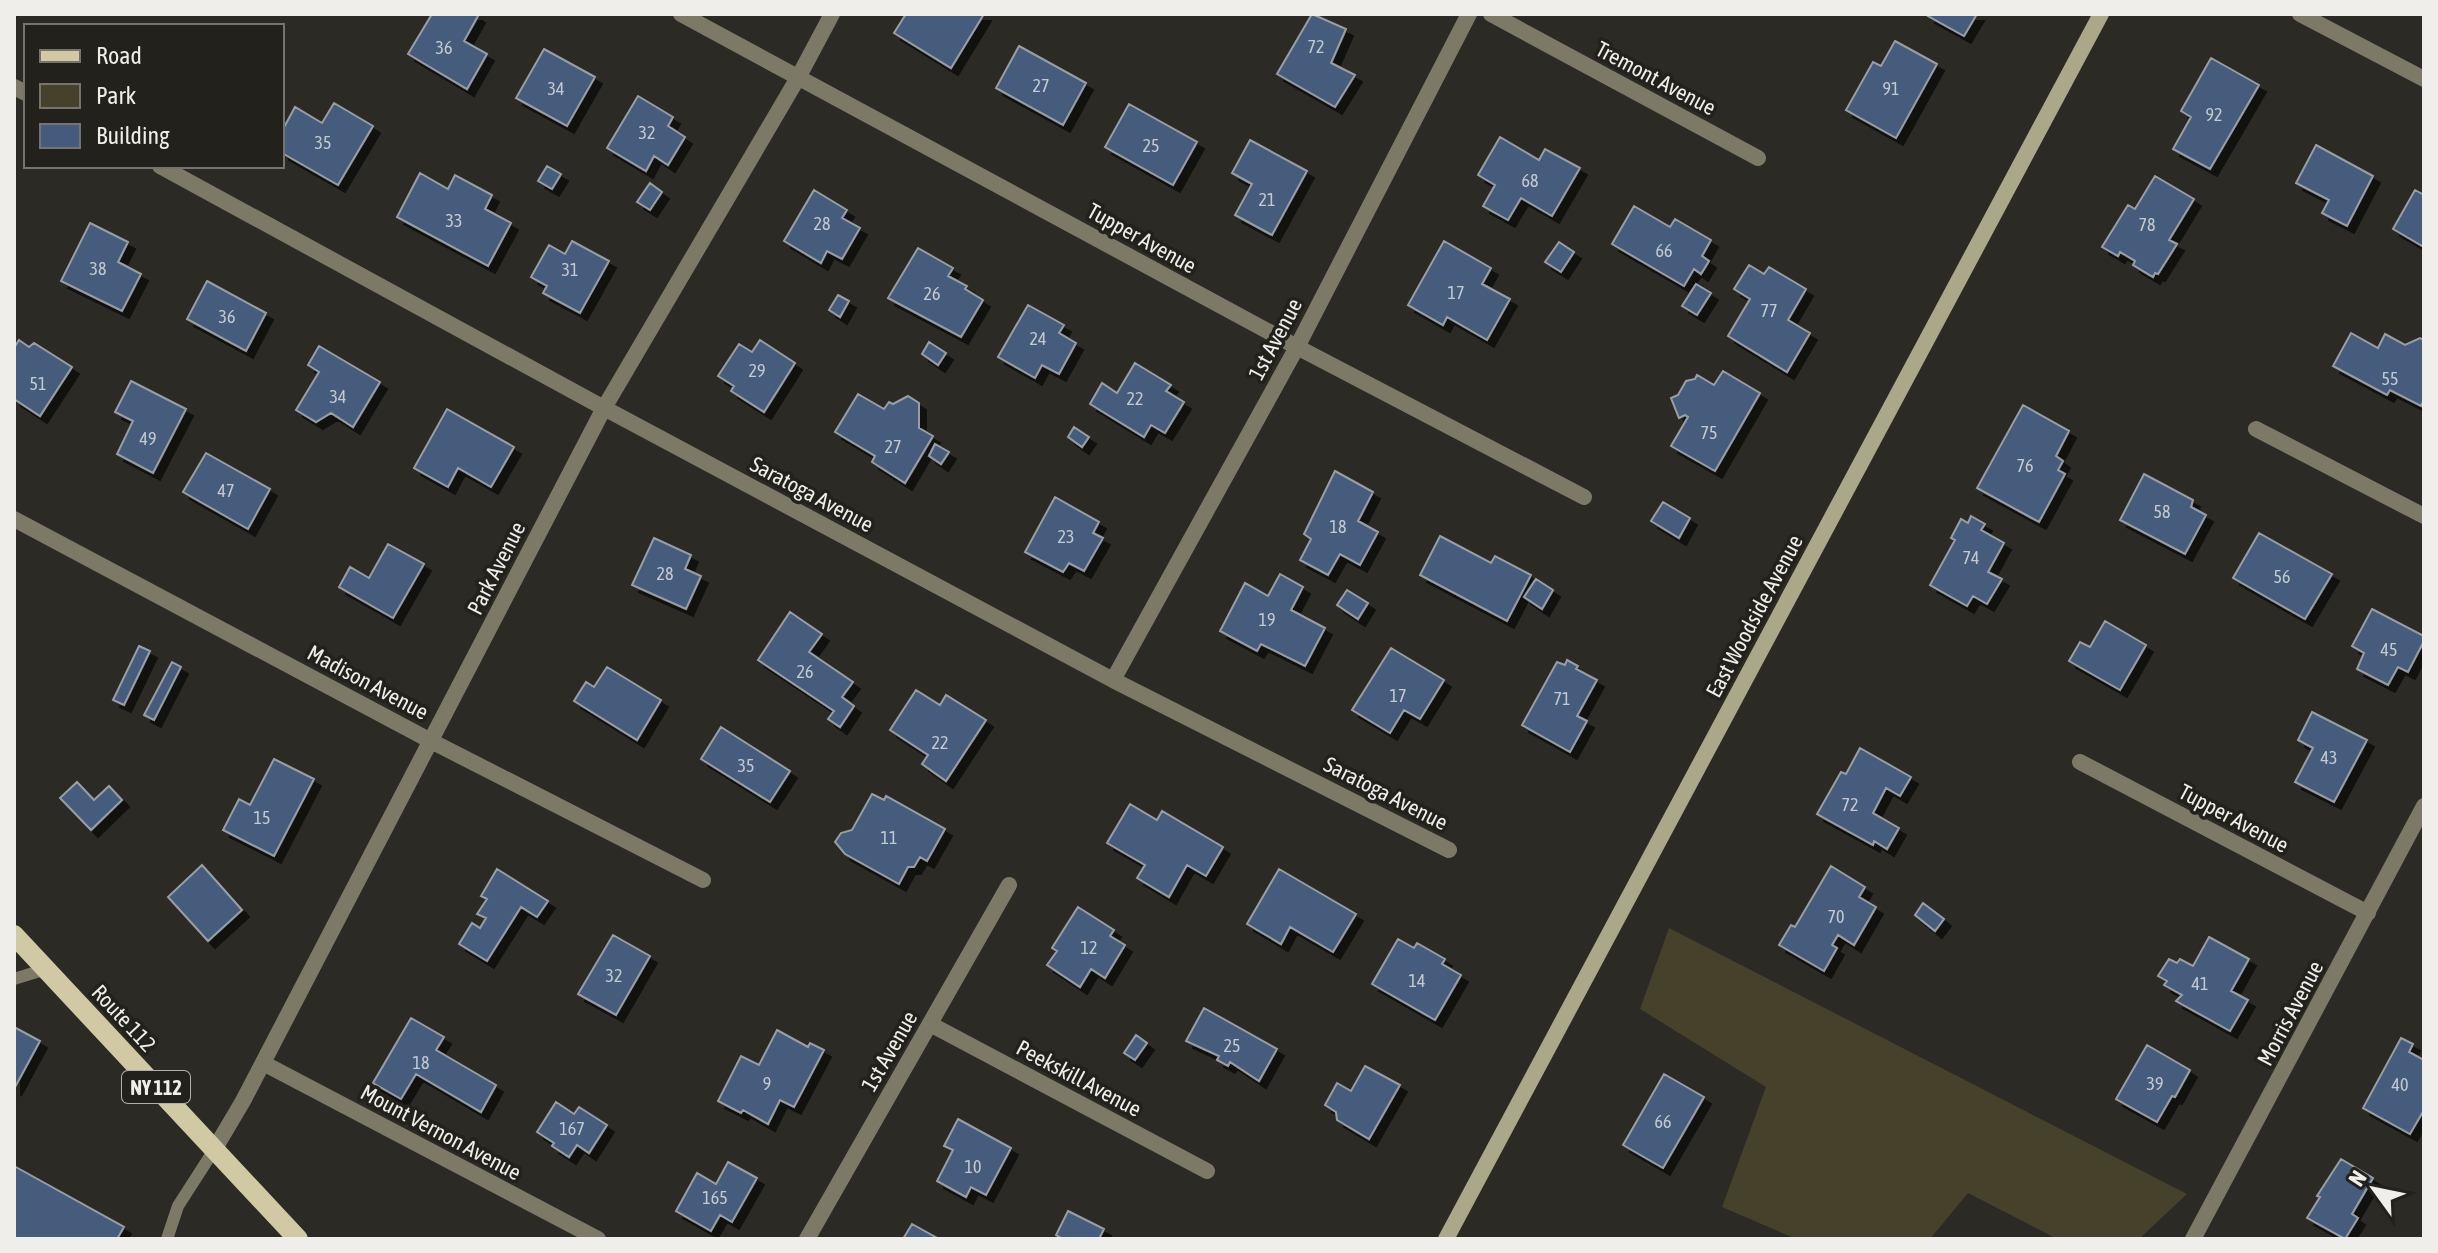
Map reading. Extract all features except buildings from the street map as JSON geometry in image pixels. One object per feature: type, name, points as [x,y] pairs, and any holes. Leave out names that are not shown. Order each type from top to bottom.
[{"type":"main road","name":"East Woodside Avenue","points":[[1446,1239],[2101,14]]},
{"type":"main road","name":"Route 112","points":[[14,935],[298,1239]]},
{"type":"street","name":"Tupper Avenue","points":[[681,14],[1297,347],[1584,497]]},
{"type":"street","name":"Park Avenue","points":[[214,1150],[263,1063],[604,408],[799,76],[832,14]]},
{"type":"street","name":"1st Avenue","points":[[1113,680],[1297,347],[1469,14]]},
{"type":"street","name":"Tremont Avenue","points":[[1491,14],[1758,158]]},
{"type":"street","points":[[2300,14],[2424,79]]},
{"type":"street","name":"Saratoga Avenue","points":[[164,168],[1113,680],[1449,850]]},
{"type":"street","points":[[2256,429],[2424,516]]},
{"type":"street","name":"Madison Avenue","points":[[14,519],[431,741],[703,880]]},
{"type":"street","name":"Tupper Avenue","points":[[2080,762],[2368,913]]},
{"type":"street","name":"Morris Avenue","points":[[2193,1239],[2424,806]]},
{"type":"street","name":"1st Avenue","points":[[807,1239],[1009,885]]},
{"type":"street","name":"Peekskill Avenue","points":[[930,1024],[1207,1171]]},
{"type":"street","name":"Mount Vernon Avenue","points":[[263,1063],[598,1239]]},
{"type":"lane","points":[[14,979],[46,969]]},
{"type":"lane","points":[[167,1239],[178,1206],[214,1150]]},
{"type":"green space","points":[[1669,928],[2187,1194],[2139,1239],[2057,1239],[1968,1193],[1930,1239],[1796,1239],[1722,1207],[1766,1087],[1640,1009]]}]
